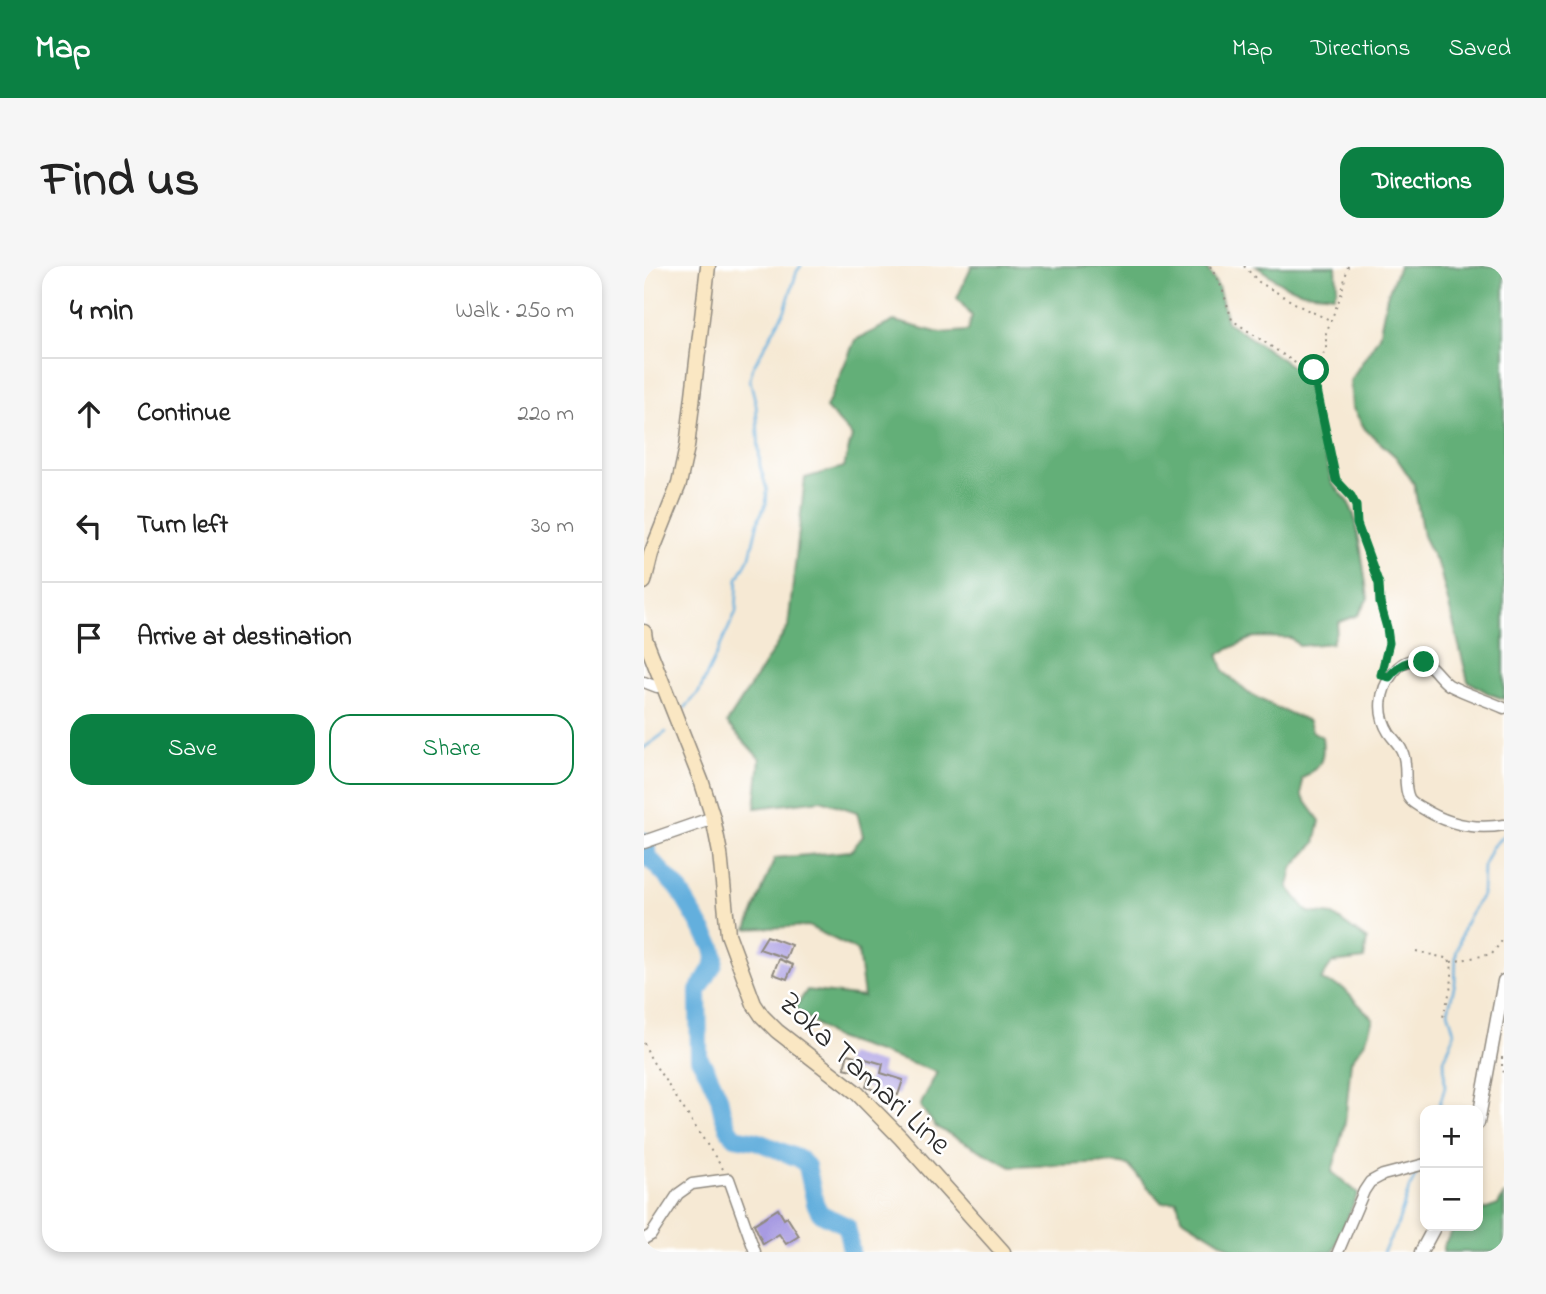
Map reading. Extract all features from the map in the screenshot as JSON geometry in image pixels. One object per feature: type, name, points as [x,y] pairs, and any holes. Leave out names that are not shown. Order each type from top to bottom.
[{"type":"main road","points":[[644,582],[651,554],[678,484],[687,447],[708,266]]},
{"type":"main road","name":"Zoka Tamari Line","points":[[644,632],[713,818],[720,853],[728,934],[754,1004],[777,1031],[857,1093],[1003,1252]]},
{"type":"street","points":[[1504,708],[1447,684],[1432,667],[1416,660],[1408,661],[1389,677],[1380,703],[1387,731],[1402,751],[1411,802],[1442,820],[1488,827],[1504,825]]},
{"type":"street","points":[[644,682],[657,687],[663,685]]},
{"type":"street","points":[[648,841],[713,818]]},
{"type":"street","points":[[1481,1105],[1504,981]]},
{"type":"street","points":[[1338,1252],[1370,1182],[1383,1175],[1420,1165]]},
{"type":"street","points":[[644,1239],[651,1236],[678,1194],[692,1184],[729,1179],[755,1252]]},
{"type":"street","points":[[1421,1252],[1432,1231]]},
{"type":"path","points":[[1210,266],[1222,288],[1232,320],[1314,376]]},
{"type":"path","points":[[1244,266],[1259,282],[1303,308],[1331,320]]},
{"type":"path","points":[[1348,266],[1341,295],[1326,333],[1326,350],[1314,370],[1314,376],[1336,480],[1351,496],[1356,506],[1357,524],[1379,584],[1380,603],[1389,643],[1381,675],[1389,677]]},
{"type":"path","points":[[1450,962],[1492,954],[1504,938]]},
{"type":"path","points":[[1416,951],[1449,959],[1452,982],[1443,1017]]},
{"type":"path","points":[[644,1043],[651,1059],[729,1179]]},
{"type":"path","points":[[1502,1050],[1504,1073]]},
{"type":"green space","points":[[972,266],[1205,266],[1218,287],[1227,322],[1305,375],[1332,483],[1348,501],[1354,515],[1368,598],[1358,615],[1339,622],[1332,643],[1299,646],[1291,638],[1254,637],[1218,654],[1224,672],[1248,693],[1309,721],[1312,731],[1322,737],[1322,758],[1314,770],[1302,779],[1302,796],[1320,821],[1315,843],[1292,868],[1288,887],[1308,912],[1333,915],[1367,940],[1364,959],[1332,963],[1321,980],[1343,988],[1373,1019],[1365,1042],[1351,1061],[1345,1123],[1332,1172],[1358,1193],[1333,1252],[1237,1252],[1181,1217],[1177,1201],[1162,1203],[1128,1165],[1113,1163],[1011,1167],[936,1127],[920,1106],[937,1072],[833,1037],[795,1008],[807,990],[864,997],[858,951],[808,926],[747,929],[775,858],[851,851],[863,836],[857,812],[821,800],[755,808],[760,759],[727,723],[788,627],[805,478],[844,467],[852,436],[826,408],[855,340],[894,321],[940,333],[968,331],[972,316],[957,298]]},
{"type":"green space","points":[[1256,266],[1336,266],[1337,287],[1334,295],[1303,292],[1284,285]]},
{"type":"green space","points":[[1399,266],[1504,266],[1504,699],[1468,681],[1440,570],[1423,536],[1414,484],[1396,457],[1365,429],[1352,407],[1350,381],[1379,336],[1387,296]]},
{"type":"green space","points":[[1504,1194],[1504,1252],[1443,1252],[1443,1246],[1453,1231],[1483,1231],[1483,1210],[1498,1205]]},
{"type":"building","points":[[767,936],[791,945],[786,958],[759,949]]},
{"type":"building","points":[[779,959],[793,965],[787,979],[773,974]]},
{"type":"building","points":[[848,1054],[883,1064],[881,1073],[903,1080],[898,1095],[866,1087],[870,1074],[844,1068]]},
{"type":"building","points":[[778,1209],[784,1219],[787,1217],[799,1236],[786,1244],[779,1234],[763,1244],[754,1224]]},
{"type":"waterway","points":[[685,708],[699,692],[736,612],[738,578],[750,556],[759,518],[766,504],[767,490],[760,466],[756,404],[750,380],[752,369],[785,310],[801,266]]},
{"type":"waterway","points":[[644,748],[666,732]]},
{"type":"waterway","points":[[1440,1105],[1445,1087],[1444,1060],[1454,1032],[1448,1011],[1455,983],[1456,954],[1464,926],[1482,895],[1483,867],[1491,848],[1504,835]]},
{"type":"waterway","points":[[644,841],[650,859],[679,890],[713,947],[714,964],[698,991],[699,1058],[719,1097],[729,1130],[735,1137],[756,1141],[800,1159],[807,1166],[815,1203],[820,1213],[847,1226],[851,1252]]},
{"type":"waterway","points":[[1383,1252],[1396,1229],[1409,1189],[1419,1169]]},
{"type":"route","points":[[1314,370],[1336,480],[1351,496],[1356,506],[1357,524],[1379,584],[1380,603],[1389,643],[1381,675],[1389,677],[1408,661],[1424,662]]}]
